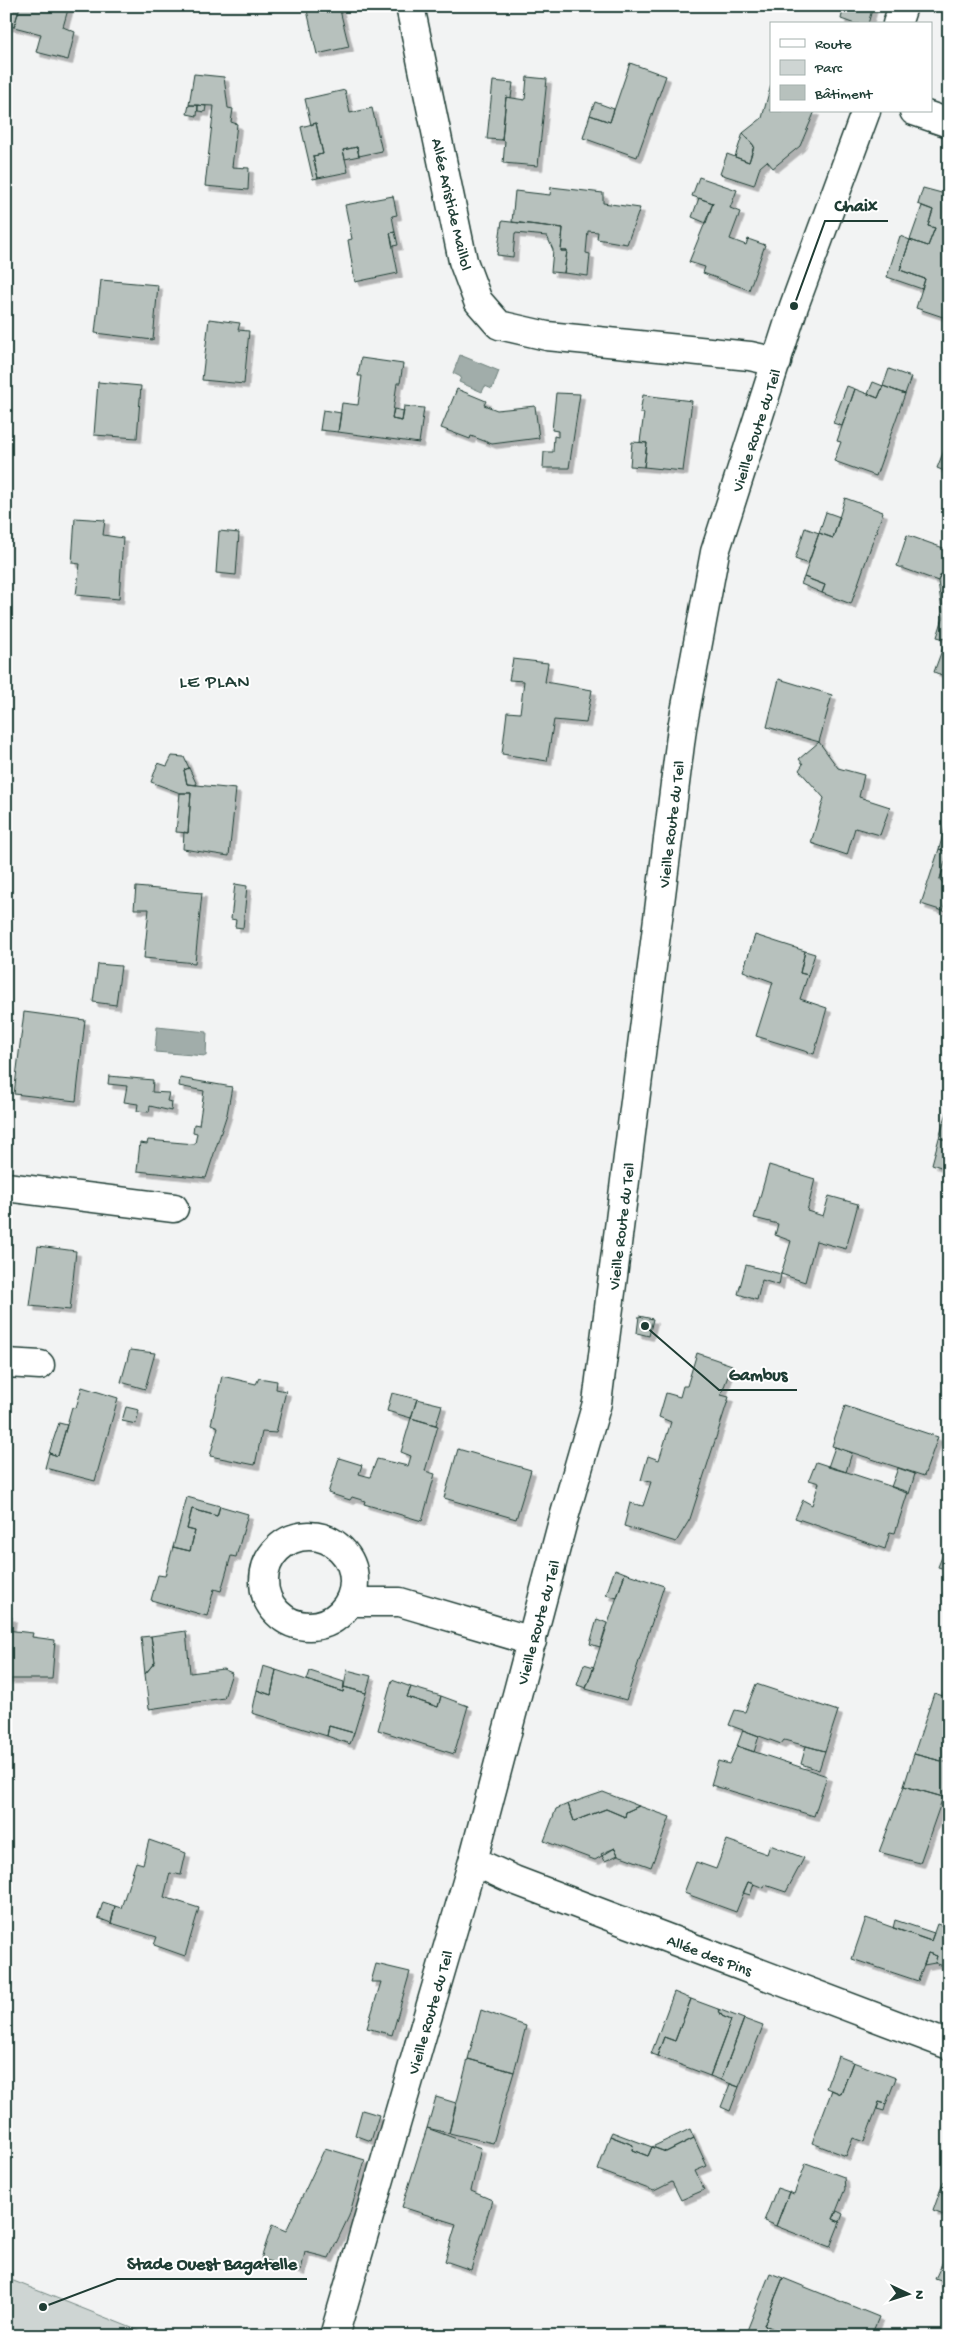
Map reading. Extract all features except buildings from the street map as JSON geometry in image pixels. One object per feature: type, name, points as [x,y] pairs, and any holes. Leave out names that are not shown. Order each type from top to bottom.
[{"type":"street","name":"Allée Aristide Maillol","points":[[410,6],[463,261],[478,301],[499,325],[547,336],[750,356],[777,362]]},
{"type":"street","points":[[898,22],[903,6]]},
{"type":"street","name":"Vieille Route du Teil","points":[[334,2336],[473,1861],[563,1521],[597,1403],[684,718],[715,552],[794,306],[866,112]]},
{"type":"street","points":[[917,112],[949,123]]},
{"type":"street","points":[[6,1187],[174,1208]]},
{"type":"street","points":[[6,1363],[40,1365]]},
{"type":"street","points":[[349,1602],[400,1602],[532,1641]]},
{"type":"street","name":"Allée des Pins","points":[[473,1861],[514,1880],[949,2045]]},
{"type":"green space","points":[[6,2278],[152,2336],[6,2336]]},
{"type":"shaded area","points":[[460,355],[499,371],[492,389],[485,386],[482,392],[459,382],[461,377],[453,373]]},
{"type":"shaded area","points":[[157,1027],[207,1032],[206,1056],[155,1052]]},
{"type":"place","name":"Chaix","points":[[794,306]]},
{"type":"place","name":"Gambus","points":[[645,1326]]},
{"type":"place","name":"Stade Ouest Bagatelle","points":[[43,2307]]},
{"type":"district","name":"LE PLAN","points":[[215,680]]}]
